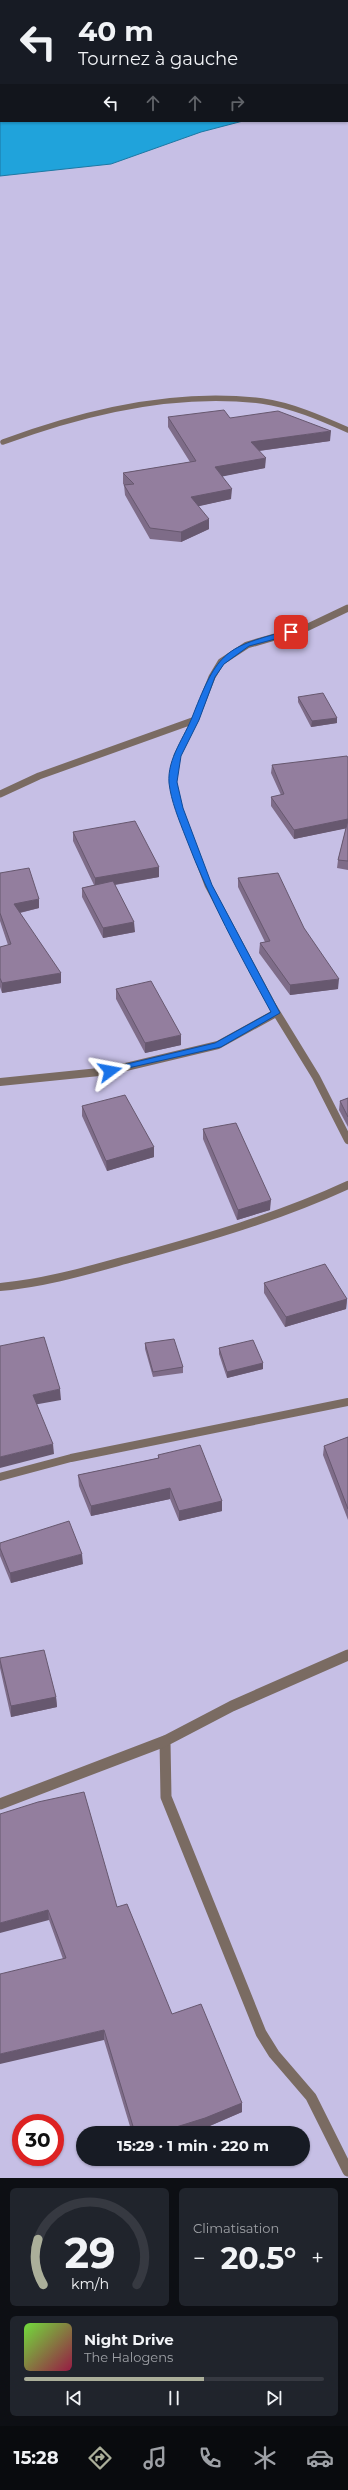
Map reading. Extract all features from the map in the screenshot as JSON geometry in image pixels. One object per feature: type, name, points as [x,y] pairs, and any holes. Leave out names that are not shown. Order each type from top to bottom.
[{"type":"street","points":[[3,442],[80,417],[160,404],[208,400],[263,401],[326,420],[348,430]]},
{"type":"street","points":[[348,609],[306,628],[247,645],[221,662],[212,677],[195,720],[177,756],[173,782],[179,808],[208,885],[276,1013],[316,1077],[341,1123],[348,1140]]},
{"type":"street","points":[[0,794],[47,773],[195,720]]},
{"type":"street","points":[[0,1082],[110,1071],[218,1045],[276,1013]]},
{"type":"street","points":[[0,1287],[37,1282],[88,1270],[233,1230],[307,1204],[348,1186]]},
{"type":"street","points":[[0,1477],[71,1458],[348,1402]]},
{"type":"street","points":[[0,1804],[166,1741],[194,1723],[238,1702],[348,1655]]},
{"type":"street","points":[[166,1741],[164,1774],[166,1797],[246,1998],[261,2032],[274,2054],[311,2098],[348,2171]]},
{"type":"water","points":[[0,122],[239,122],[201,132],[111,164],[0,176]]},
{"type":"building","points":[[224,410],[230,418],[278,411],[331,431],[251,442],[266,458],[215,467],[232,489],[191,497],[209,519],[181,532],[150,528],[124,485],[134,484],[123,473],[196,461],[168,417]]},
{"type":"building","points":[[323,693],[337,718],[312,721],[298,697]]},
{"type":"building","points":[[347,756],[348,819],[294,830],[271,797],[284,794],[272,765]]},
{"type":"building","points":[[348,820],[348,861],[338,860]]},
{"type":"building","points":[[135,821],[159,867],[95,878],[73,832]]},
{"type":"building","points":[[29,868],[39,899],[14,904],[61,973],[2,983],[0,978],[0,947],[11,944],[0,913],[0,873]]},
{"type":"building","points":[[278,873],[304,928],[339,979],[290,985],[260,943],[270,941],[238,878]]},
{"type":"building","points":[[113,881],[134,922],[103,928],[82,888]]},
{"type":"building","points":[[151,981],[181,1035],[145,1043],[116,989]]},
{"type":"building","points":[[125,1095],[154,1147],[106,1161],[82,1106]]},
{"type":"building","points":[[348,1098],[348,1117],[340,1101]]},
{"type":"building","points":[[236,1123],[271,1200],[238,1210],[203,1129]]},
{"type":"building","points":[[325,1264],[347,1299],[286,1317],[264,1283]]},
{"type":"building","points":[[44,1337],[60,1389],[33,1395],[53,1444],[0,1457],[0,1346]]},
{"type":"building","points":[[174,1339],[183,1367],[153,1372],[145,1343]]},
{"type":"building","points":[[253,1340],[263,1363],[227,1372],[219,1348]]},
{"type":"building","points":[[348,1437],[348,1509],[324,1446]]},
{"type":"building","points":[[200,1445],[222,1501],[179,1511],[170,1488],[91,1506],[78,1475],[159,1458],[158,1455]]},
{"type":"building","points":[[69,1521],[82,1554],[10,1573],[0,1548],[0,1543]]},
{"type":"building","points":[[44,1650],[56,1697],[11,1706],[0,1658]]},
{"type":"building","points":[[84,1792],[117,1907],[127,1904],[172,2014],[201,2004],[242,2103],[205,2118],[179,2126],[133,2126],[104,2030],[0,2054],[0,1974],[66,1958],[48,1910],[0,1923],[0,1814],[38,1802]]},
{"type":"route","points":[[110,1071],[218,1045],[276,1013],[208,885],[179,808],[173,782],[177,756],[195,720],[212,677],[221,662],[247,645],[291,632]]}]
